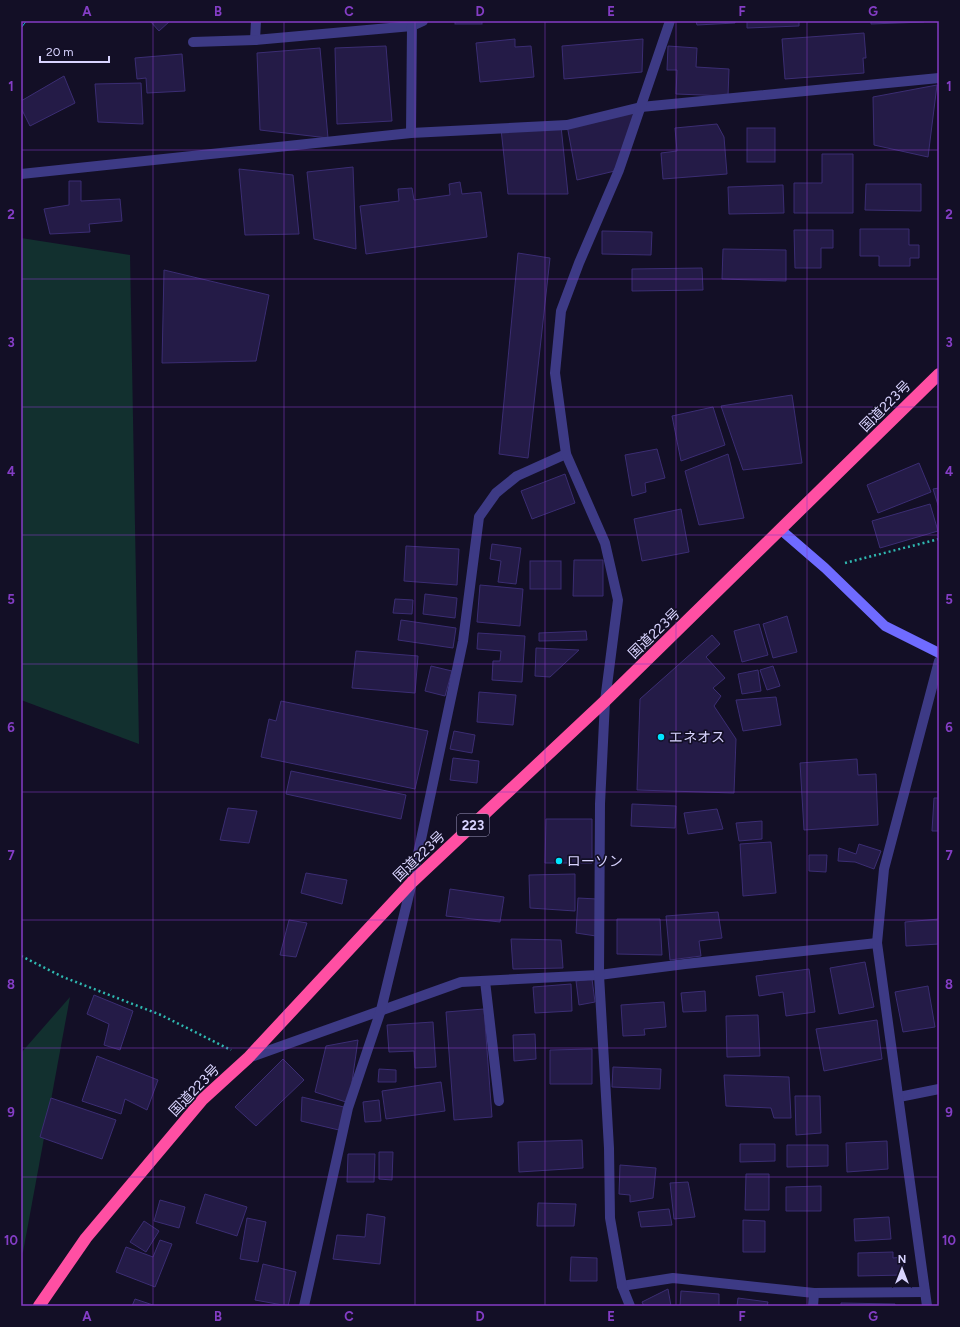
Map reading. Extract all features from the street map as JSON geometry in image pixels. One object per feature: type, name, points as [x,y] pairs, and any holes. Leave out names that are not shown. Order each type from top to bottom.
[{"type":"highway","name":"国道223号","points":[[39,1306],[86,1238],[203,1099],[248,1058],[412,882],[605,701],[939,374]]},
{"type":"street","points":[[255,40],[256,21]]},
{"type":"street","points":[[193,42],[255,40],[412,26],[423,21]]},
{"type":"street","points":[[630,1306],[622,1286],[610,1218],[609,1148],[599,975],[600,804],[605,701],[618,600],[605,543],[566,454],[555,373],[561,311],[579,263],[619,170],[670,21]]},
{"type":"street","points":[[411,133],[412,26]]},
{"type":"street","points":[[21,174],[411,133],[567,125],[640,107],[939,78]]},
{"type":"street","points":[[304,1306],[348,1108],[380,1010],[412,882],[463,641],[479,517],[496,493],[517,476],[566,454]]},
{"type":"street","points":[[780,530],[825,568],[885,626],[939,653]]},
{"type":"street","points":[[927,1306],[877,943],[884,869],[939,661]]},
{"type":"street","points":[[248,1058],[461,982],[599,975],[877,943]]},
{"type":"street","points":[[485,981],[498,1101]]},
{"type":"street","points":[[899,1097],[939,1089]]},
{"type":"street","points":[[622,1286],[673,1278],[814,1293],[926,1292]]},
{"type":"street","points":[[813,1306],[814,1293]]},
{"type":"path","points":[[825,568],[939,539]]},
{"type":"path","points":[[21,956],[63,977],[161,1015],[248,1058]]},
{"type":"green space","points":[[21,238],[130,255],[139,744],[21,700]]},
{"type":"green space","points":[[70,997],[23,1252],[21,1254],[21,1053]]},
{"type":"building","points":[[150,21],[170,21],[159,31]]},
{"type":"building","points":[[455,21],[482,21],[482,24],[455,24]]},
{"type":"building","points":[[696,21],[735,21],[735,23],[697,25]]},
{"type":"building","points":[[747,21],[799,21],[799,26],[747,28]]},
{"type":"building","points":[[871,21],[923,21],[924,22],[871,24]]},
{"type":"building","points":[[864,33],[866,58],[863,58],[864,73],[785,79],[782,39]]},
{"type":"building","points":[[515,39],[515,47],[531,46],[534,77],[480,82],[476,43]]},
{"type":"building","points":[[643,39],[642,72],[564,79],[562,46]]},
{"type":"building","points":[[386,46],[392,121],[337,124],[335,48]]},
{"type":"building","points":[[668,46],[697,48],[696,67],[729,69],[728,96],[676,94],[677,70],[667,70]]},
{"type":"building","points":[[320,48],[328,138],[260,130],[257,53]]},
{"type":"building","points":[[182,54],[185,91],[147,93],[146,78],[137,79],[135,58]]},
{"type":"building","points":[[64,76],[75,103],[30,126],[21,108],[21,101]]},
{"type":"building","points":[[141,83],[143,124],[98,122],[95,84]]},
{"type":"building","points":[[937,85],[928,157],[874,145],[873,97]]},
{"type":"building","points":[[641,107],[619,170],[577,180],[567,125]]},
{"type":"building","points":[[717,124],[724,137],[727,174],[663,179],[661,153],[677,151],[675,128]]},
{"type":"building","points":[[561,126],[568,194],[508,194],[501,129]]},
{"type":"building","points":[[747,128],[775,128],[775,162],[747,162]]},
{"type":"building","points":[[822,154],[853,154],[853,213],[794,213],[794,183],[822,183]]},
{"type":"building","points":[[353,167],[356,249],[314,239],[307,172]]},
{"type":"building","points":[[239,169],[293,175],[299,234],[245,235]]},
{"type":"building","points":[[69,181],[81,181],[81,201],[120,199],[122,221],[89,224],[90,232],[50,234],[44,209],[69,205]]},
{"type":"building","points":[[460,182],[462,194],[481,192],[487,237],[366,254],[360,206],[399,201],[398,189],[412,188],[414,200],[450,195],[449,184]]},
{"type":"building","points":[[866,184],[921,184],[921,211],[865,210]]},
{"type":"building","points":[[783,185],[784,213],[729,214],[728,187]]},
{"type":"building","points":[[860,229],[909,229],[909,245],[919,245],[919,258],[910,258],[910,266],[879,266],[879,256],[860,256]]},
{"type":"building","points":[[794,230],[833,230],[833,248],[821,248],[821,268],[795,268]]},
{"type":"building","points":[[602,231],[652,232],[651,255],[602,254]]},
{"type":"building","points":[[723,249],[786,250],[786,281],[722,279]]},
{"type":"building","points":[[518,253],[550,258],[528,458],[499,454]]},
{"type":"building","points":[[702,268],[703,290],[632,291],[632,269]]},
{"type":"building","points":[[164,270],[269,295],[256,361],[162,363]]},
{"type":"building","points":[[792,395],[802,463],[743,470],[721,406]]},
{"type":"building","points":[[713,407],[725,445],[681,461],[672,416]]},
{"type":"building","points":[[657,449],[665,478],[645,483],[646,492],[632,496],[625,455]]},
{"type":"building","points":[[728,454],[744,518],[699,525],[685,471]]},
{"type":"building","points":[[919,463],[931,492],[878,513],[867,485]]},
{"type":"building","points":[[565,474],[575,503],[532,519],[521,491]]},
{"type":"building","points":[[939,488],[939,508],[933,489]]},
{"type":"building","points":[[930,504],[938,531],[880,548],[872,521]]},
{"type":"building","points":[[681,509],[689,552],[642,561],[634,519]]},
{"type":"building","points":[[492,544],[521,548],[516,584],[498,582],[501,561],[490,559]]},
{"type":"building","points":[[406,546],[459,549],[457,585],[404,581]]},
{"type":"building","points":[[574,560],[603,560],[603,596],[573,596]]},
{"type":"building","points":[[530,561],[561,561],[561,589],[530,589]]},
{"type":"building","points":[[480,585],[523,589],[520,626],[477,622]]},
{"type":"building","points":[[425,594],[457,598],[455,618],[423,614]]},
{"type":"building","points":[[395,599],[413,600],[412,614],[393,613]]},
{"type":"building","points":[[787,616],[797,652],[773,658],[763,624]]},
{"type":"building","points":[[401,620],[456,628],[453,648],[398,640]]},
{"type":"building","points":[[759,624],[768,655],[742,662],[734,631]]},
{"type":"building","points":[[586,631],[587,640],[539,641],[539,633]]},
{"type":"building","points":[[478,633],[525,636],[522,682],[492,680],[493,661],[500,661],[501,651],[477,649]]},
{"type":"building","points":[[712,635],[720,644],[706,657],[725,678],[713,688],[721,696],[714,706],[736,739],[734,793],[637,790],[640,699]]},
{"type":"building","points":[[536,648],[579,650],[550,677],[535,676]]},
{"type":"building","points":[[356,651],[418,656],[415,693],[352,688]]},
{"type":"building","points":[[431,666],[452,671],[445,696],[425,691]]},
{"type":"building","points":[[773,666],[780,686],[767,690],[760,670]]},
{"type":"building","points":[[758,670],[761,691],[742,694],[738,674]]},
{"type":"building","points":[[479,692],[516,695],[513,725],[477,722]]},
{"type":"building","points":[[776,697],[781,725],[743,731],[736,700]]},
{"type":"building","points":[[281,701],[428,731],[415,789],[261,757],[269,719],[276,721]]},
{"type":"building","points":[[454,731],[475,735],[472,753],[450,749]]},
{"type":"building","points":[[453,758],[479,761],[477,783],[450,780]]},
{"type":"building","points":[[857,759],[858,775],[876,774],[878,825],[804,830],[800,763]]},
{"type":"building","points":[[291,771],[406,795],[401,819],[286,794]]},
{"type":"building","points":[[934,798],[939,798],[939,831],[932,831]]},
{"type":"building","points":[[632,804],[676,806],[675,828],[631,826]]},
{"type":"building","points":[[228,808],[257,811],[249,843],[220,840]]},
{"type":"building","points":[[717,809],[723,829],[688,834],[684,813]]},
{"type":"building","points":[[546,819],[592,819],[592,863],[545,863]]},
{"type":"building","points":[[762,821],[762,839],[739,841],[736,823]]},
{"type":"building","points":[[771,842],[776,893],[743,896],[740,844]]},
{"type":"building","points":[[859,844],[881,851],[874,869],[855,862],[838,861],[839,848],[856,854]]},
{"type":"building","points":[[809,855],[827,855],[826,872],[809,871]]},
{"type":"building","points":[[306,873],[347,880],[342,904],[301,893]]},
{"type":"building","points":[[575,874],[575,911],[530,908],[529,875]]},
{"type":"building","points":[[450,889],[504,897],[500,922],[446,916]]},
{"type":"building","points":[[578,898],[597,899],[596,936],[576,933]]},
{"type":"building","points":[[718,912],[722,938],[699,941],[701,956],[670,960],[666,916]]},
{"type":"building","points":[[617,919],[660,919],[662,955],[617,954]]},
{"type":"building","points":[[939,919],[939,944],[906,946],[905,922]]},
{"type":"building","points":[[289,920],[307,923],[296,957],[280,955]]},
{"type":"building","points":[[511,939],[561,940],[563,968],[513,969]]},
{"type":"building","points":[[865,962],[874,1007],[839,1014],[830,968]]},
{"type":"building","points":[[809,969],[815,1012],[786,1016],[783,992],[759,996],[756,976]]},
{"type":"building","points":[[592,979],[595,1002],[579,1005],[576,981]]},
{"type":"building","points":[[571,984],[572,1011],[535,1013],[533,987]]},
{"type":"building","points":[[928,986],[935,1027],[903,1032],[895,992]]},
{"type":"building","points":[[705,991],[706,1011],[683,1012],[681,993]]},
{"type":"building","points":[[94,995],[133,1011],[120,1050],[104,1045],[109,1024],[87,1014]]},
{"type":"building","points":[[664,1002],[666,1027],[644,1029],[645,1035],[623,1036],[621,1005]]},
{"type":"building","points":[[484,1009],[492,1117],[454,1120],[446,1012]]},
{"type":"building","points":[[758,1015],[760,1056],[727,1057],[726,1016]]},
{"type":"building","points":[[877,1020],[882,1059],[824,1071],[816,1029]]},
{"type":"building","points":[[433,1022],[436,1067],[415,1068],[414,1051],[389,1052],[387,1025]]},
{"type":"building","points":[[535,1034],[536,1059],[514,1061],[513,1035]]},
{"type":"building","points":[[358,1040],[349,1103],[315,1092],[326,1046]]},
{"type":"building","points":[[592,1049],[592,1084],[550,1084],[550,1050]]},
{"type":"building","points":[[97,1056],[158,1080],[147,1110],[125,1099],[121,1114],[82,1101]]},
{"type":"building","points":[[283,1059],[304,1080],[256,1126],[235,1107]]},
{"type":"building","points":[[613,1067],[661,1069],[660,1089],[612,1087]]},
{"type":"building","points":[[379,1069],[396,1070],[396,1082],[378,1082]]},
{"type":"building","points":[[724,1075],[789,1077],[791,1118],[774,1118],[771,1108],[726,1106]]},
{"type":"building","points":[[441,1082],[445,1111],[386,1119],[382,1091]]},
{"type":"building","points":[[795,1096],[820,1096],[821,1133],[796,1135]]},
{"type":"building","points":[[302,1097],[348,1108],[343,1131],[301,1121]]},
{"type":"building","points":[[51,1098],[116,1120],[102,1159],[40,1137]]},
{"type":"building","points":[[379,1100],[381,1121],[365,1122],[363,1102]]},
{"type":"building","points":[[582,1140],[583,1168],[519,1172],[518,1142]]},
{"type":"building","points":[[887,1141],[888,1169],[847,1172],[846,1143]]},
{"type":"building","points":[[740,1144],[775,1144],[775,1161],[740,1162]]},
{"type":"building","points":[[787,1145],[828,1145],[828,1166],[787,1167]]},
{"type":"building","points":[[379,1152],[393,1152],[392,1180],[379,1179]]},
{"type":"building","points":[[348,1154],[375,1154],[374,1182],[347,1182]]},
{"type":"building","points":[[620,1165],[656,1168],[653,1198],[630,1202],[630,1195],[619,1194]]},
{"type":"building","points":[[746,1174],[769,1174],[769,1210],[745,1210]]},
{"type":"building","points":[[688,1182],[695,1217],[674,1219],[670,1183]]},
{"type":"building","points":[[821,1186],[821,1211],[786,1211],[786,1187]]},
{"type":"building","points":[[205,1194],[247,1207],[237,1236],[196,1223]]},
{"type":"building","points":[[160,1200],[185,1207],[179,1228],[154,1221]]},
{"type":"building","points":[[538,1203],[576,1204],[574,1226],[537,1226]]},
{"type":"building","points":[[669,1209],[672,1225],[641,1227],[638,1212]]},
{"type":"building","points":[[367,1214],[385,1217],[380,1264],[333,1259],[337,1235],[365,1237]]},
{"type":"building","points":[[889,1217],[891,1239],[855,1241],[854,1219]]},
{"type":"building","points":[[247,1218],[266,1222],[258,1262],[240,1259]]},
{"type":"building","points":[[743,1220],[765,1221],[765,1252],[743,1252]]},
{"type":"building","points":[[144,1221],[159,1231],[146,1252],[130,1242]]},
{"type":"building","points":[[160,1240],[172,1244],[155,1287],[116,1272],[126,1247],[153,1257]]},
{"type":"building","points":[[893,1252],[893,1258],[903,1257],[904,1275],[858,1276],[858,1253]]},
{"type":"building","points":[[571,1257],[597,1258],[597,1281],[570,1281]]},
{"type":"building","points":[[263,1264],[296,1272],[288,1306],[255,1300]]},
{"type":"building","points":[[668,1289],[671,1306],[644,1306],[642,1302]]},
{"type":"building","points":[[681,1291],[719,1294],[719,1306],[680,1306]]},
{"type":"building","points":[[738,1298],[768,1302],[767,1306],[737,1306]]},
{"type":"building","points":[[135,1299],[156,1306],[132,1306]]},
{"type":"building","points":[[841,1303],[895,1304],[895,1306],[841,1306]]},
{"type":"railway","points":[[21,25],[24,21]]},
{"type":"place","name":"エネオス","points":[[661,737]]},
{"type":"place","name":"ローソン","points":[[559,861]]}]
